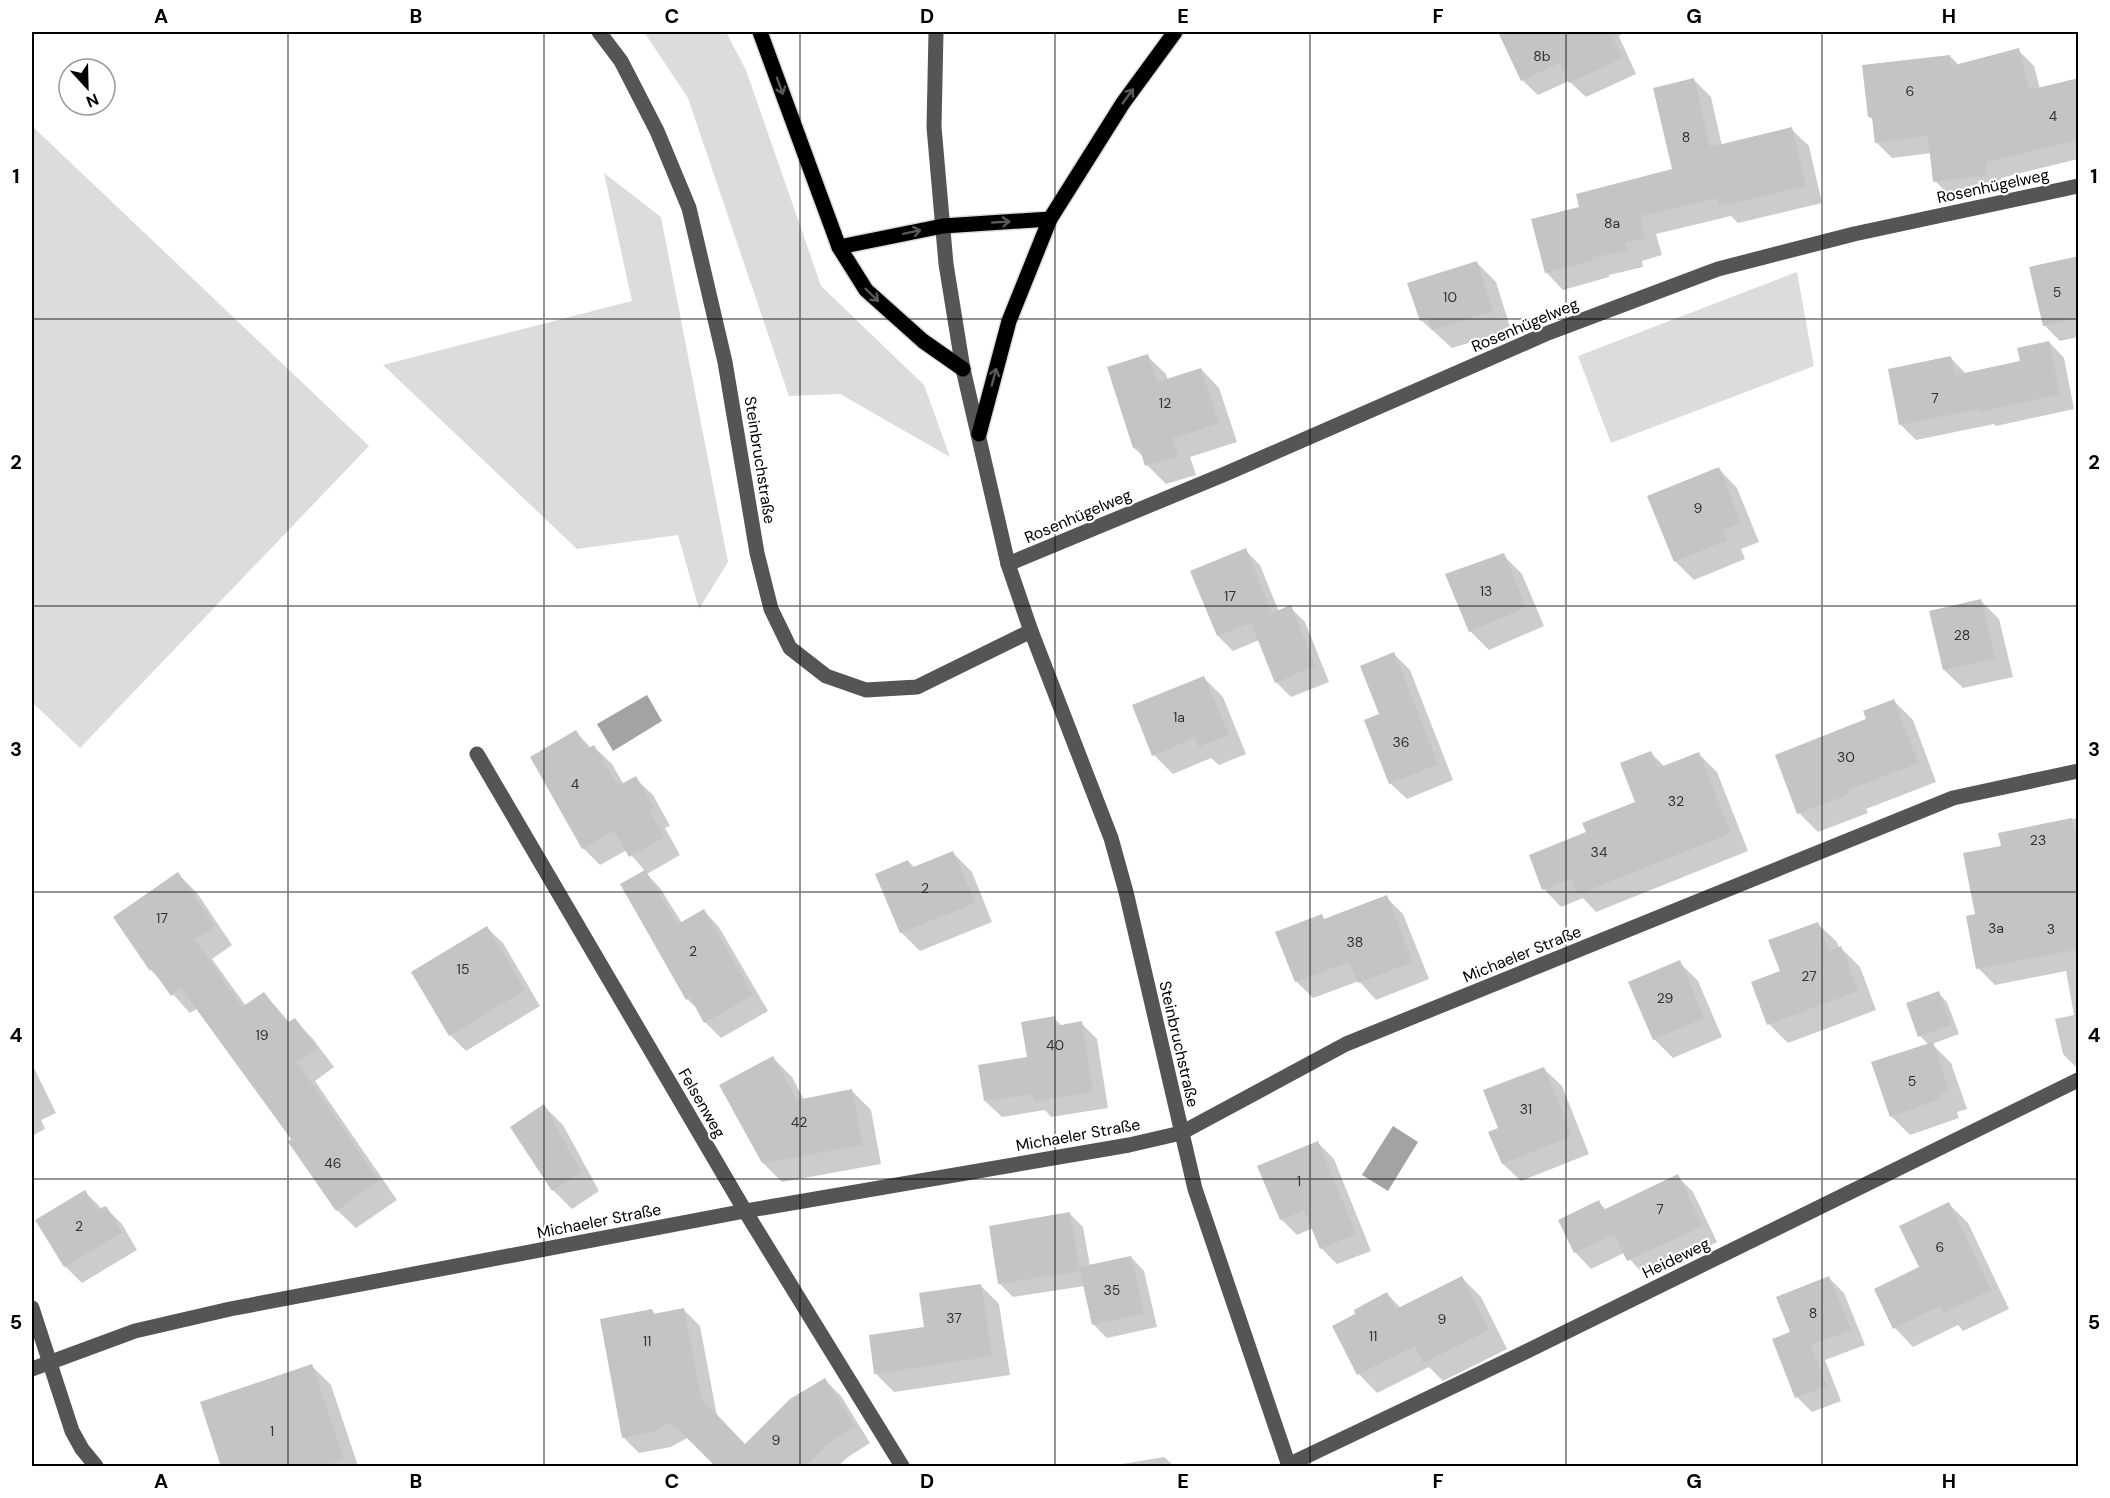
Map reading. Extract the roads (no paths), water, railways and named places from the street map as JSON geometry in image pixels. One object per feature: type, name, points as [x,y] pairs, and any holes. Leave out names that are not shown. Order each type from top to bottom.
[{"type":"main road","points":[[759,32],[839,247],[866,291],[923,341],[963,369]]},
{"type":"main road","points":[[979,434],[1009,321],[1050,219],[1123,103],[1175,32]]},
{"type":"main road","points":[[839,247],[943,226],[1050,219]]},
{"type":"street","name":"Steinbruchstraße","points":[[599,32],[621,61],[647,111],[689,208],[725,362],[757,553],[771,609],[790,648],[826,676],[866,690],[917,687],[1031,631]]},
{"type":"street","name":"Steinbruchstraße","points":[[936,32],[934,127],[946,264],[963,369],[1008,564],[1031,631],[1111,838],[1126,891],[1195,1189],[1288,1466]]},
{"type":"street","name":"Rosenhügelweg","points":[[1008,564],[1225,474],[1548,333],[1718,269],[1854,234],[2079,186]]},
{"type":"street","name":"Felsenweg","points":[[477,754],[745,1211],[902,1467]]},
{"type":"street","name":"Michaeler Straße","points":[[32,1369],[135,1331],[230,1309],[745,1211],[1117,1147],[1181,1133],[1346,1044],[1953,798],[2079,771]]},
{"type":"street","name":"Heideweg","points":[[1288,1466],[2079,1080]]},
{"type":"street","points":[[32,1308],[72,1431],[96,1467]]}]
